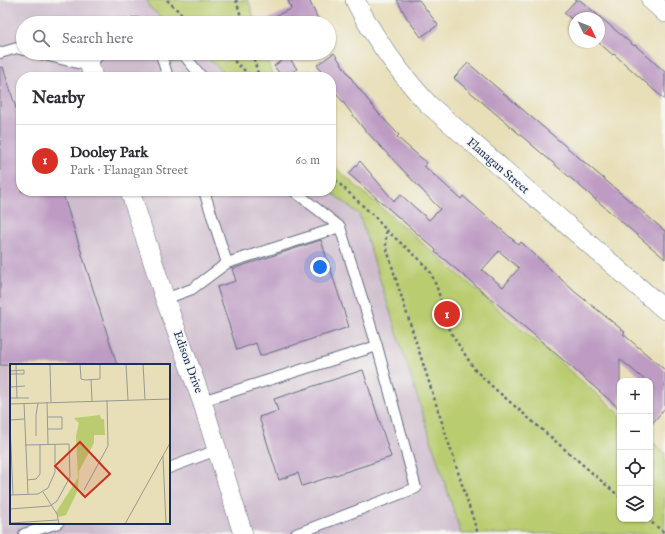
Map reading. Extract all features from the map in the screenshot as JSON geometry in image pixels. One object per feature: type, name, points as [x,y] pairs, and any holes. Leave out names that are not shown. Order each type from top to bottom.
[{"type":"street","name":"Flanagan Street","points":[[355,0],[378,42],[410,84],[428,104],[665,310]]},
{"type":"street","points":[[651,0],[665,13]]},
{"type":"street","name":"Edison Drive","points":[[132,196],[165,299],[202,401],[243,534]]},
{"type":"lane","points":[[0,53],[16,48]]},
{"type":"lane","points":[[70,60],[95,65]]},
{"type":"lane","points":[[163,60],[166,72]]},
{"type":"lane","points":[[188,60],[198,72]]},
{"type":"lane","points":[[206,196],[227,263]]},
{"type":"lane","points":[[296,534],[416,488],[377,346],[340,227],[300,196]]},
{"type":"lane","points":[[165,299],[192,289],[227,263],[340,227]]},
{"type":"lane","points":[[202,401],[377,346]]},
{"type":"lane","points":[[170,468],[217,450]]},
{"type":"lane","points":[[24,534],[55,524]]},
{"type":"path","points":[[167,0],[184,16]]},
{"type":"path","points":[[236,0],[241,16]]},
{"type":"path","points":[[233,60],[246,72]]},
{"type":"path","points":[[254,60],[258,72]]},
{"type":"path","points":[[336,181],[377,219],[386,230],[418,258],[431,273],[451,333],[475,370],[495,389],[617,493]]},
{"type":"path","points":[[386,230],[386,246],[478,534]]},
{"type":"path","points":[[651,522],[665,533]]},
{"type":"shaded area","points":[[0,0],[147,0],[150,7],[160,16],[16,16],[16,60],[210,60],[223,72],[16,72],[16,196],[336,196],[359,214],[461,534],[0,534]]},
{"type":"green space","points":[[147,0],[248,0],[254,16],[160,16],[149,7]]},
{"type":"green space","points":[[210,60],[267,60],[271,72],[223,72]]},
{"type":"green space","points":[[336,168],[617,411],[617,522],[653,522],[653,443],[665,453],[665,534],[461,534],[359,214],[336,196]]},
{"type":"building","points":[[288,0],[309,0],[317,16],[275,16],[291,9]]},
{"type":"building","points":[[397,0],[419,0],[438,25],[421,37],[407,18]]},
{"type":"building","points":[[576,0],[580,0],[594,12],[569,12],[569,17],[564,13]]},
{"type":"building","points":[[605,21],[634,46],[635,45],[665,72],[665,100],[614,54],[613,55],[605,48]]},
{"type":"building","points":[[336,56],[356,85],[379,114],[399,135],[397,137],[427,163],[424,166],[461,199],[463,196],[519,245],[521,242],[575,292],[625,332],[623,334],[665,370],[665,408],[653,422],[653,378],[642,378],[620,359],[620,378],[617,378],[617,406],[435,252],[436,250],[349,174],[360,161],[394,201],[401,195],[429,220],[440,209],[363,128],[339,97],[336,93],[336,72],[322,72],[317,65],[324,60],[336,60]],"holes":[[[499,251],[519,268],[503,287],[482,270]]]},
{"type":"building","points":[[282,60],[291,60],[297,69],[292,72],[278,72],[274,66]]},
{"type":"building","points":[[468,63],[665,231],[665,259],[454,78]]},
{"type":"building","points":[[0,67],[3,67],[16,108],[16,196],[64,196],[117,364],[0,365]]},
{"type":"building","points":[[321,240],[349,327],[260,356],[256,343],[237,350],[217,287],[236,281],[232,269]]},
{"type":"building","points":[[363,370],[391,457],[302,486],[298,473],[279,480],[259,417],[278,411],[274,399]]},
{"type":"place","name":"Dooley Park","points":[[447,314]]}]
